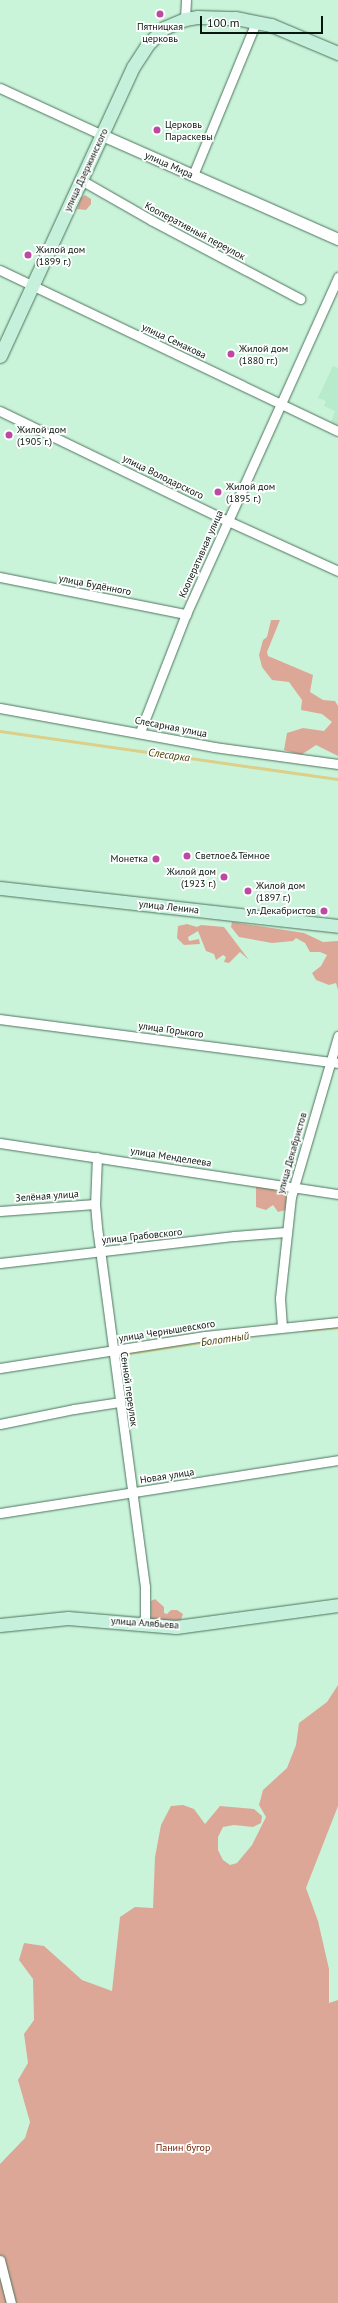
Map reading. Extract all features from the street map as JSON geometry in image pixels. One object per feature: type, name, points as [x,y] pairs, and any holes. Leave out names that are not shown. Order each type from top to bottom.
[{"type":"main road","points":[[185,18],[210,17],[256,22],[285,30],[338,53]]},
{"type":"main road","name":"улица Дзержинского","points":[[0,356],[133,67],[144,50],[164,28],[185,18]]},
{"type":"main road","name":"улица Ленина","points":[[0,888],[338,926]]},
{"type":"main road","name":"улица Алябьева","points":[[0,1625],[68,1618],[163,1627],[192,1625],[338,1605]]},
{"type":"street","points":[[185,18],[186,0]]},
{"type":"street","points":[[193,175],[256,22]]},
{"type":"street","name":"улица Мира","points":[[0,88],[102,135],[338,239]]},
{"type":"street","name":"Кооперативный переулок","points":[[81,180],[145,216],[300,298]]},
{"type":"street","name":"улица Семакова","points":[[0,270],[338,431]]},
{"type":"street","name":"Кооперативная улица","points":[[140,732],[186,614],[338,277]]},
{"type":"street","name":"улица Володарского","points":[[0,411],[228,521],[338,571]]},
{"type":"street","name":"улица Будённого","points":[[0,577],[186,614]]},
{"type":"street","name":"Слесарная улица","points":[[0,708],[214,746],[338,764]]},
{"type":"street","name":"улица Горького","points":[[0,1019],[334,1063]]},
{"type":"street","name":"улица Декабристов","points":[[282,1326],[280,1298],[286,1232],[293,1187],[334,1063],[338,1036]]},
{"type":"street","name":"улица Менделеева","points":[[0,1143],[338,1194]]},
{"type":"street","name":"Сенной переулок","points":[[97,1157],[95,1204],[112,1350],[145,1587],[145,1625]]},
{"type":"street","name":"Зелёная улица","points":[[0,1211],[95,1204]]},
{"type":"street","name":"улица Грабовского","points":[[0,1263],[286,1232]]},
{"type":"street","name":"улица Чернышевского","points":[[0,1368],[112,1350],[282,1326],[338,1322]]},
{"type":"street","points":[[0,1424],[66,1410],[120,1402]]},
{"type":"street","name":"Новая улица","points":[[0,1513],[338,1460]]},
{"type":"street","points":[[0,2260],[11,2303]]},
{"type":"shaded area","points":[[333,366],[338,368],[338,426],[331,422],[335,411],[324,406],[326,401],[318,398]]},
{"type":"green space","points":[[85,195],[91,199],[91,204],[86,210],[77,209],[81,198]]},
{"type":"green space","points":[[271,620],[280,620],[267,652],[268,656],[313,675],[310,692],[323,700],[335,701],[338,706],[338,756],[316,745],[301,755],[284,750],[287,733],[303,728],[324,731],[332,722],[322,714],[301,710],[302,700],[289,682],[272,680],[262,667],[259,655],[263,640],[267,637]]},
{"type":"green space","points":[[232,922],[304,933],[323,942],[338,941],[338,990],[336,983],[329,985],[316,980],[312,973],[321,966],[327,955],[320,952],[310,952],[305,943],[296,938],[293,941],[272,943],[239,937],[231,927]]},
{"type":"green space","points":[[187,924],[197,927],[201,925],[224,927],[249,960],[240,952],[229,963],[224,962],[226,957],[223,955],[216,960],[214,954],[206,951],[198,931],[188,937],[189,941],[199,939],[200,944],[184,945],[177,938],[178,926]]},
{"type":"green space","points":[[256,1186],[270,1186],[277,1192],[286,1189],[288,1196],[286,1210],[278,1212],[273,1205],[266,1210],[256,1207]]},
{"type":"green space","points":[[155,1599],[164,1607],[164,1613],[167,1614],[171,1610],[177,1610],[183,1614],[181,1620],[154,1621],[151,1618],[151,1601]]},
{"type":"green space","name":"Панин бугор","points":[[338,1685],[338,1806],[306,1888],[318,1921],[329,1969],[329,2003],[338,2000],[338,2303],[0,2303],[0,2164],[25,2138],[30,2122],[18,2080],[28,2063],[24,2034],[34,2020],[33,1979],[19,1960],[24,1943],[44,1946],[82,1980],[112,1991],[120,1917],[135,1907],[153,1908],[155,1857],[161,1825],[171,1806],[183,1805],[194,1809],[205,1824],[220,1806],[254,1809],[262,1816],[261,1823],[253,1827],[234,1825],[223,1827],[218,1837],[218,1850],[223,1860],[230,1865],[237,1863],[252,1845],[266,1817],[259,1805],[263,1790],[287,1768],[296,1745],[299,1723],[327,1702]]},
{"type":"waterway","name":"Слесарка","points":[[0,731],[338,779]]},
{"type":"waterway","name":"Болотный","points":[[304,1330],[337,1327]]},
{"type":"waterway","name":"Болотный","points":[[116,1355],[213,1340]]},
{"type":"place","name":"Пятницкая церковь","points":[[160,14]]},
{"type":"place","name":"Церковь Параскевы","points":[[157,130]]},
{"type":"place","name":"Жилой дом (1899 г.)","points":[[28,255]]},
{"type":"place","name":"Жилой дом (1880 гг.)","points":[[231,354]]},
{"type":"place","name":"Жилой дом (1905 г.)","points":[[9,435]]},
{"type":"place","name":"Жилой дом (1895 г.)","points":[[218,492]]},
{"type":"place","name":"Светлое&Тёмное","points":[[187,856]]},
{"type":"place","name":"Монетка","points":[[156,859]]},
{"type":"place","name":"Жилой дом (1923 г.)","points":[[224,877]]},
{"type":"place","name":"Жилой дом (1897 г.)","points":[[248,891]]},
{"type":"place","name":"ул. Декабристов","points":[[324,911]]}]
